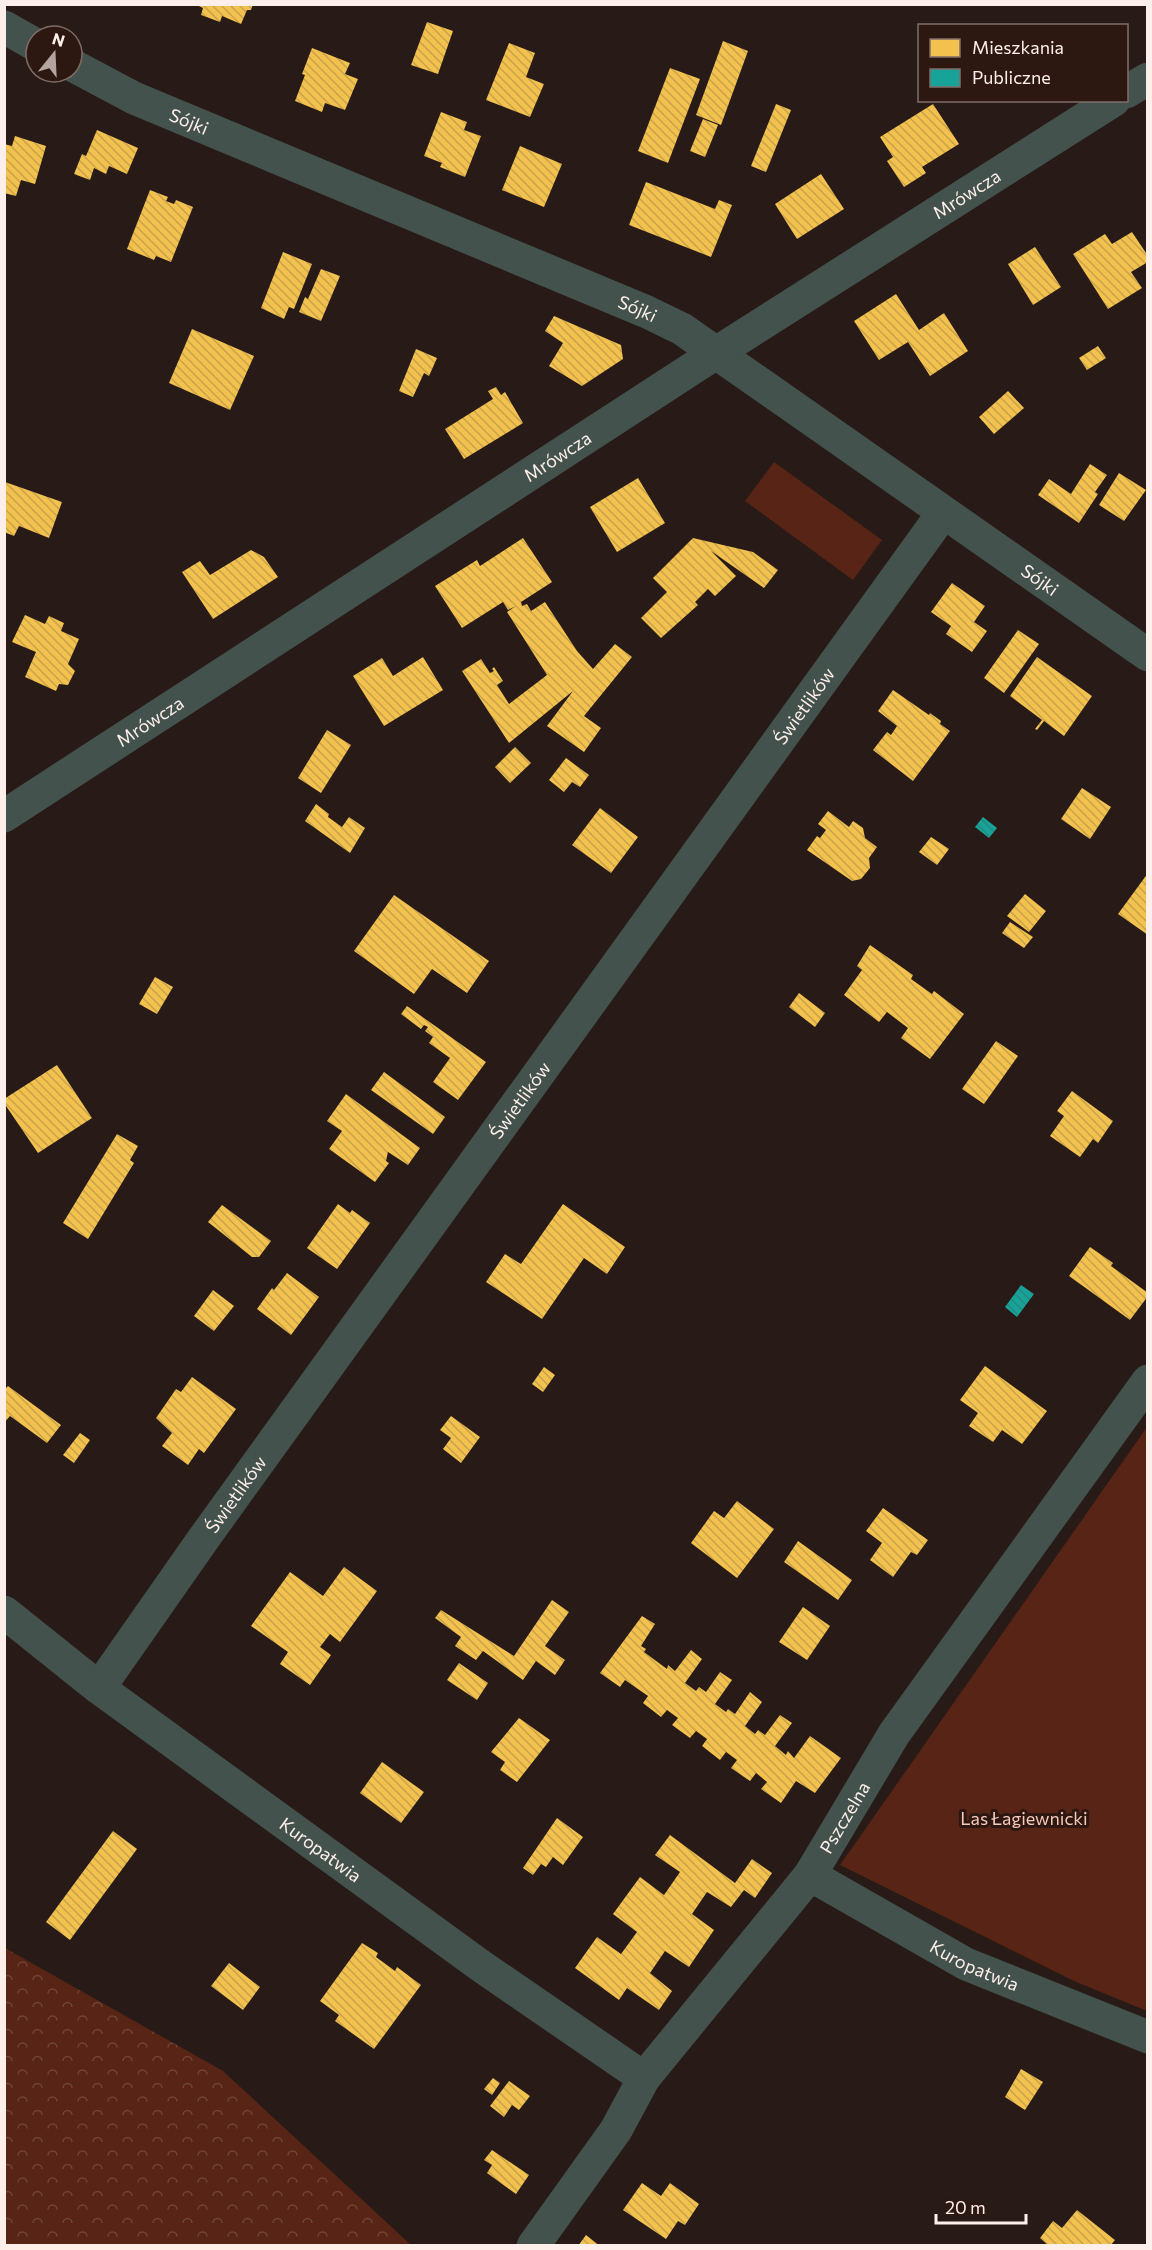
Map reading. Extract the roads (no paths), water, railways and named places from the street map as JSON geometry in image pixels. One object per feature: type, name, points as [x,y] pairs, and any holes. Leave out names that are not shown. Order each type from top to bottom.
[{"type":"street","points":[[4,27],[24,38]]},
{"type":"street","name":"Sójki","points":[[84,71],[134,98],[647,312],[682,329],[1148,655]]},
{"type":"street","points":[[1128,91],[1148,79]]},
{"type":"street","name":"Mrówcza","points":[[4,816],[716,353],[1111,102]]},
{"type":"street","name":"Świetlików","points":[[99,1688],[211,1528],[943,513]]},
{"type":"street","name":"Pszczelna","points":[[533,2246],[616,2130],[645,2078],[810,1875],[894,1734],[1148,1381]]},
{"type":"street","name":"Kuropatwia","points":[[4,1612],[99,1688],[481,1966],[645,2078]]},
{"type":"street","name":"Kuropatwia","points":[[810,1875],[966,1964],[1148,2037]]},
{"type":"park label","name":"Las Łagiewnicki","points":[[1024,1818]]}]
